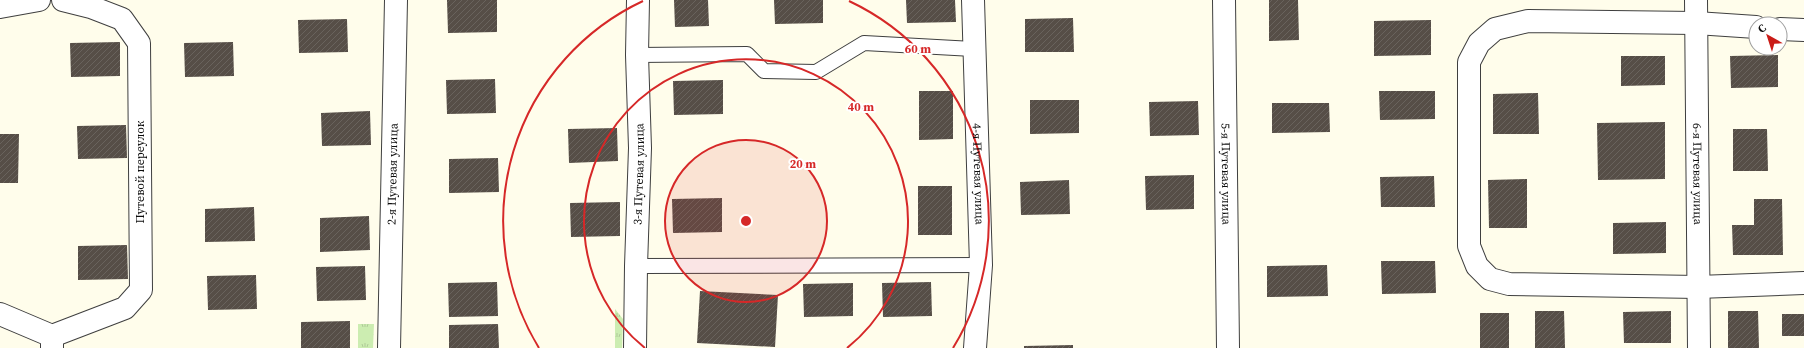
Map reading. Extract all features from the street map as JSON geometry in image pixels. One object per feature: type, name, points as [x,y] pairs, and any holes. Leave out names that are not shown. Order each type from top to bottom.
[{"type":"street","points":[[0,7],[39,0]]},
{"type":"street","name":"Путевой переулок","points":[[0,314],[52,342],[125,308],[141,290],[139,43],[122,19],[91,7],[63,0]]},
{"type":"street","name":"2-я Путевая улица","points":[[389,348],[396,0]]},
{"type":"street","name":"3-я Путевая улица","points":[[635,348],[640,148],[637,55],[638,0]]},
{"type":"street","name":"4-я Путевая улица","points":[[972,0],[981,265],[974,348]]},
{"type":"street","name":"5-я Путевая улица","points":[[1224,0],[1228,348]]},
{"type":"street","name":"6-я Путевая улица","points":[[1696,0],[1699,348]]},
{"type":"street","points":[[1748,26],[1696,23],[1528,21],[1495,29],[1479,43],[1469,62],[1469,246],[1477,266],[1490,279],[1509,284],[1698,287],[1804,284]]},
{"type":"street","points":[[1788,29],[1804,30]]},
{"type":"lane","points":[[637,55],[747,54],[764,71],[816,72],[864,43],[973,49]]},
{"type":"lane","points":[[636,266],[981,265]]},
{"type":"green space","points":[[615,309],[623,319],[622,348],[615,348]]},
{"type":"green space","points":[[358,324],[374,324],[373,348],[358,348]]},
{"type":"building","points":[[447,0],[497,0],[497,32],[448,33]]},
{"type":"building","points":[[674,0],[708,0],[709,26],[675,27]]},
{"type":"building","points":[[774,0],[823,0],[823,23],[775,24]]},
{"type":"building","points":[[906,0],[955,0],[956,22],[907,23]]},
{"type":"building","points":[[1269,0],[1298,0],[1299,40],[1269,41]]},
{"type":"building","points":[[1073,18],[1074,52],[1025,52],[1025,19]]},
{"type":"building","points":[[347,19],[348,52],[299,53],[298,20]]},
{"type":"building","points":[[1431,20],[1431,55],[1374,56],[1374,21]]},
{"type":"building","points":[[120,42],[120,76],[71,77],[70,43]]},
{"type":"building","points":[[233,42],[234,76],[185,77],[184,43]]},
{"type":"building","points":[[1621,56],[1665,56],[1665,85],[1621,86]]},
{"type":"building","points":[[1730,56],[1778,56],[1778,87],[1731,88]]},
{"type":"building","points":[[495,79],[496,113],[447,114],[446,80]]},
{"type":"building","points":[[723,80],[723,114],[674,115],[673,81]]},
{"type":"building","points":[[919,91],[953,91],[953,139],[919,140]]},
{"type":"building","points":[[1379,91],[1435,91],[1435,119],[1380,120]]},
{"type":"building","points":[[1538,93],[1539,134],[1493,134],[1493,94]]},
{"type":"building","points":[[1030,100],[1079,100],[1079,133],[1030,134]]},
{"type":"building","points":[[1198,101],[1199,135],[1150,136],[1149,102]]},
{"type":"building","points":[[1272,103],[1329,103],[1330,132],[1272,133]]},
{"type":"building","points":[[370,111],[371,145],[322,146],[321,113]]},
{"type":"building","points":[[1665,122],[1665,179],[1598,180],[1597,123]]},
{"type":"building","points":[[126,125],[127,158],[78,159],[77,126]]},
{"type":"building","points":[[617,128],[618,161],[569,163],[568,129]]},
{"type":"building","points":[[1733,129],[1767,129],[1768,171],[1733,171]]},
{"type":"building","points":[[0,134],[19,134],[18,183],[0,183]]},
{"type":"building","points":[[498,158],[499,192],[449,193],[449,159]]},
{"type":"building","points":[[1194,175],[1194,209],[1146,210],[1145,176]]},
{"type":"building","points":[[1434,176],[1435,207],[1381,207],[1380,177]]},
{"type":"building","points":[[1527,179],[1527,228],[1489,228],[1488,180]]},
{"type":"building","points":[[1069,180],[1070,214],[1021,215],[1020,182]]},
{"type":"building","points":[[918,186],[952,186],[952,235],[918,235]]},
{"type":"building","points":[[722,198],[722,232],[673,233],[672,199]]},
{"type":"building","points":[[1754,199],[1782,199],[1783,255],[1733,255],[1732,225],[1754,225]]},
{"type":"building","points":[[620,202],[620,236],[571,237],[570,203]]},
{"type":"building","points":[[254,207],[255,241],[205,242],[205,209]]},
{"type":"building","points":[[369,216],[370,250],[320,252],[320,218]]},
{"type":"building","points":[[1666,222],[1666,253],[1613,254],[1613,223]]},
{"type":"building","points":[[127,245],[128,279],[78,280],[78,246]]},
{"type":"building","points":[[1381,261],[1435,261],[1436,293],[1382,294]]},
{"type":"building","points":[[1327,265],[1328,296],[1267,297],[1267,266]]},
{"type":"building","points":[[365,266],[366,300],[317,301],[316,267]]},
{"type":"building","points":[[256,275],[257,309],[208,310],[207,276]]},
{"type":"building","points":[[497,282],[498,316],[449,317],[448,283]]},
{"type":"building","points":[[931,282],[932,316],[883,317],[882,283]]},
{"type":"building","points":[[853,283],[853,316],[804,317],[803,284]]},
{"type":"building","points":[[700,291],[778,295],[775,347],[697,343]]},
{"type":"building","points":[[1535,311],[1564,311],[1565,348],[1535,348]]},
{"type":"building","points":[[1671,311],[1671,343],[1624,343],[1623,312]]},
{"type":"building","points":[[1728,311],[1758,311],[1759,348],[1728,348]]},
{"type":"building","points":[[1480,313],[1509,313],[1509,348],[1480,348]]},
{"type":"building","points":[[1782,314],[1804,314],[1804,336],[1782,336]]},
{"type":"building","points":[[350,321],[350,348],[301,348],[301,322]]},
{"type":"building","points":[[498,324],[499,348],[449,348],[449,325]]},
{"type":"building","points":[[1073,345],[1073,348],[1024,348],[1024,346]]}]
